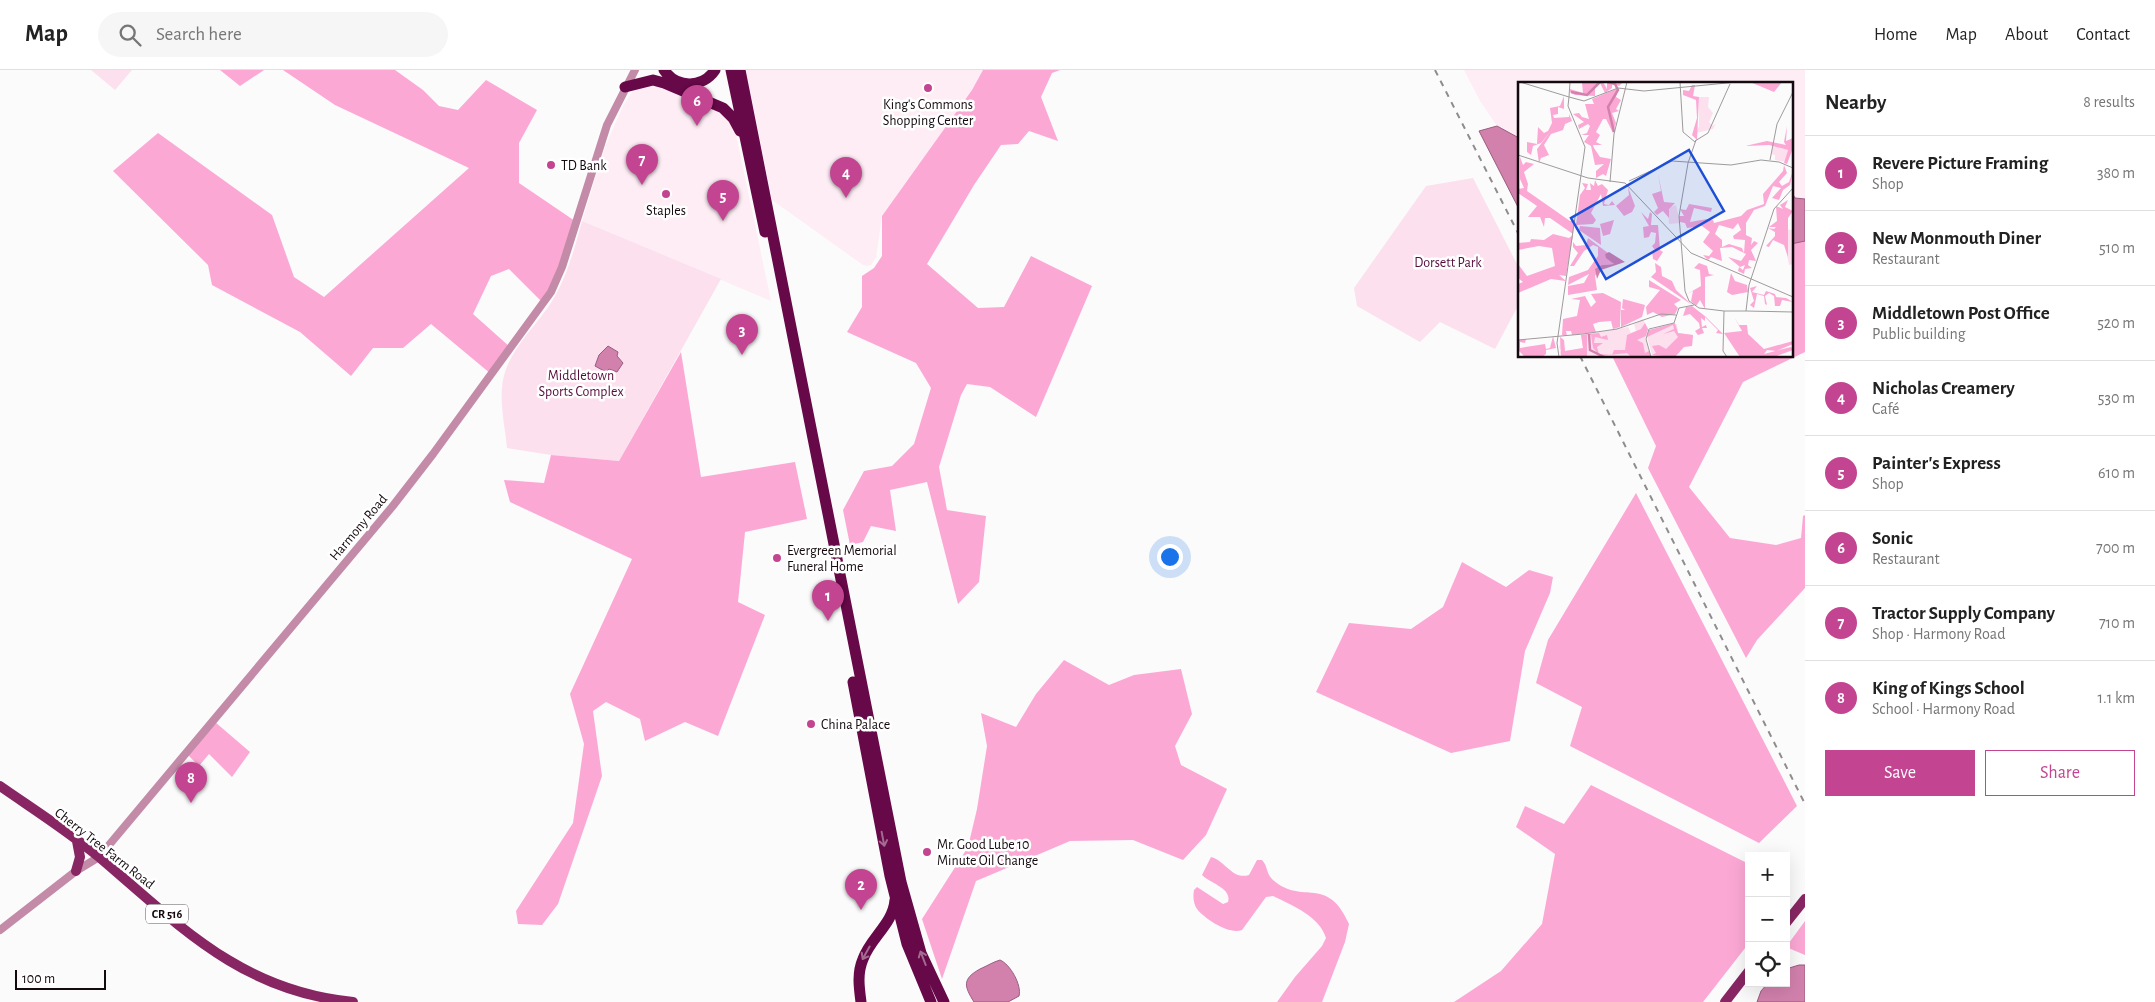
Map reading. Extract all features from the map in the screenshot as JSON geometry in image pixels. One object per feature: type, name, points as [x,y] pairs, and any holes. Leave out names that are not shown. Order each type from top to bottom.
[{"type":"highway","points":[[664,70],[676,81],[696,84],[707,79],[715,70]]},
{"type":"highway","points":[[731,70],[835,585],[890,876],[907,944],[931,1002]]},
{"type":"highway","points":[[740,70],[901,882],[921,953],[944,1002]]},
{"type":"highway","points":[[625,87],[640,82],[659,81],[717,105],[733,118],[747,144]]},
{"type":"highway","points":[[860,1002],[859,975],[863,959],[890,917],[896,895]]},
{"type":"main road","name":"Cherry Tree Farm Road","points":[[0,786],[99,857],[198,940],[236,966],[295,992],[353,1002]]},
{"type":"main road","points":[[76,871],[80,857],[77,841]]},
{"type":"main road","points":[[1790,918],[1803,901]]},
{"type":"main road","points":[[1726,1002],[1745,976]]},
{"type":"street","name":"Harmony Road","points":[[0,930],[76,871],[99,857],[392,506],[433,454],[542,306],[560,274],[597,152],[625,87],[635,70]]},
{"type":"shaded area","points":[[220,70],[264,70],[240,86]]},
{"type":"shaded area","points":[[283,70],[395,70],[423,90],[439,106],[458,110],[486,80],[537,110],[519,143],[519,183],[575,221],[552,290],[543,303],[509,269],[491,276],[473,314],[510,347],[491,374],[431,324],[403,348],[373,348],[351,376],[300,332],[212,285],[208,265],[113,171],[158,133],[272,215],[294,277],[324,297],[469,168],[335,105]]},
{"type":"shaded area","name":"King's Commons Shopping Center","points":[[746,70],[983,70],[972,90],[882,216],[876,257],[871,265],[867,266],[772,200]]},
{"type":"shaded area","points":[[983,70],[1060,70],[1052,73],[1041,97],[1058,141],[1029,131],[1018,144],[1001,145],[974,185],[927,264],[978,308],[1004,307],[1031,256],[1092,286],[1036,417],[990,387],[967,384],[961,395],[939,467],[947,510],[986,516],[979,582],[958,604],[927,482],[890,490],[896,531],[871,526],[863,542],[850,545],[843,510],[864,471],[892,466],[914,444],[931,388],[916,363],[847,332],[862,307],[862,276],[874,268],[882,256],[882,216],[972,90]]},
{"type":"shaded area","points":[[1464,70],[1805,70],[1805,199],[1795,198],[1792,193],[1792,82],[1518,82],[1518,137],[1497,126],[1480,101]]},
{"type":"shaded area","points":[[652,84],[718,110],[734,125],[771,301],[582,221],[605,147],[623,106],[632,92],[639,87]]},
{"type":"shaded area","points":[[1497,126],[1518,137],[1518,207],[1479,131]]},
{"type":"shaded area","points":[[1792,193],[1795,198],[1805,199],[1805,241],[1792,244]]},
{"type":"shaded area","points":[[1805,241],[1805,352],[1743,382],[1689,487],[1730,538],[1776,545],[1801,538],[1803,516],[1805,515],[1805,588],[1757,640],[1746,658],[1648,468],[1656,446],[1613,358],[1792,358],[1792,244]]},
{"type":"shaded area","points":[[608,346],[618,352],[617,356],[623,363],[617,372],[609,369],[606,372],[595,366],[599,355]]},
{"type":"shaded area","points":[[681,352],[701,477],[795,462],[807,519],[745,532],[738,602],[765,615],[718,736],[685,722],[645,741],[640,719],[606,702],[593,711],[602,776],[558,904],[542,925],[518,924],[516,911],[573,823],[584,744],[570,694],[632,559],[510,502],[504,480],[544,483],[551,455],[619,461]]},
{"type":"shaded area","points":[[1636,493],[1797,806],[1759,843],[1570,746],[1582,707],[1536,683],[1548,640]]},
{"type":"shaded area","points":[[1462,562],[1506,587],[1529,570],[1553,577],[1550,593],[1525,651],[1510,741],[1451,753],[1316,692],[1349,623],[1411,629],[1443,607]]},
{"type":"shaded area","points":[[1064,660],[1109,685],[1134,675],[1181,669],[1192,714],[1175,746],[1181,765],[1227,789],[1206,835],[1183,860],[1133,840],[1070,841],[976,881],[942,979],[922,919],[968,847],[977,809],[987,746],[981,713],[1016,727],[1036,694]]},
{"type":"shaded area","points":[[215,722],[250,752],[232,777],[209,754],[199,766],[188,755]]},
{"type":"shaded area","points":[[1591,785],[1745,862],[1745,948],[1703,1002],[1454,1002],[1501,971],[1542,924],[1555,854],[1516,827],[1525,806],[1564,824]]},
{"type":"shaded area","points":[[1211,857],[1221,862],[1233,873],[1243,876],[1249,875],[1257,860],[1262,860],[1271,878],[1284,887],[1294,891],[1323,895],[1332,900],[1341,909],[1349,924],[1345,942],[1322,1002],[1277,1002],[1295,977],[1322,946],[1326,938],[1318,924],[1288,903],[1273,896],[1266,897],[1242,930],[1237,931],[1224,928],[1211,921],[1197,909],[1193,897],[1194,890],[1197,887],[1223,904],[1228,902],[1227,893],[1202,875]]},
{"type":"shaded area","points":[[1805,921],[1805,955],[1790,949],[1790,942]]},
{"type":"shaded area","points":[[1000,960],[1008,966],[1014,975],[1019,986],[1019,996],[1008,1002],[974,1002],[968,992],[966,983],[970,976]]},
{"type":"shaded area","points":[[1805,965],[1805,1002],[1757,1002],[1764,987],[1790,987],[1790,968]]},
{"type":"green space","points":[[91,70],[132,70],[115,90]]},
{"type":"green space","name":"Dorsett Park","points":[[1473,178],[1518,266],[1518,306],[1495,349],[1440,322],[1420,342],[1357,306],[1354,288],[1426,186]]},
{"type":"green space","name":"Middletown Sports Complex","points":[[582,221],[721,279],[619,461],[551,455],[507,448],[502,397],[503,380],[518,346],[548,307],[560,287],[571,260]]},
{"type":"railway","points":[[1435,70],[1518,233]]},
{"type":"railway","points":[[1581,358],[1805,804]]},
{"type":"place","name":"King's Commons Shopping Center","points":[[928,88]]},
{"type":"place","name":"Sonic","points":[[697,126]]},
{"type":"place","name":"TD Bank","points":[[551,165]]},
{"type":"place","name":"Tractor Supply Company","points":[[642,185]]},
{"type":"place","name":"Staples","points":[[666,194]]},
{"type":"place","name":"Nicholas Creamery","points":[[846,198]]},
{"type":"place","name":"Painter's Express","points":[[723,221]]},
{"type":"place","name":"Middletown Post Office","points":[[742,355]]},
{"type":"place","name":"Evergreen Memorial Funeral Home","points":[[777,558]]},
{"type":"place","name":"Revere Picture Framing","points":[[828,621]]},
{"type":"place","name":"China Palace","points":[[811,724]]},
{"type":"place","name":"King of Kings School","points":[[191,803]]},
{"type":"place","name":"Mr. Good Lube 10 Minute Oil Change","points":[[927,852]]},
{"type":"place","name":"New Monmouth Diner","points":[[861,910]]}]
